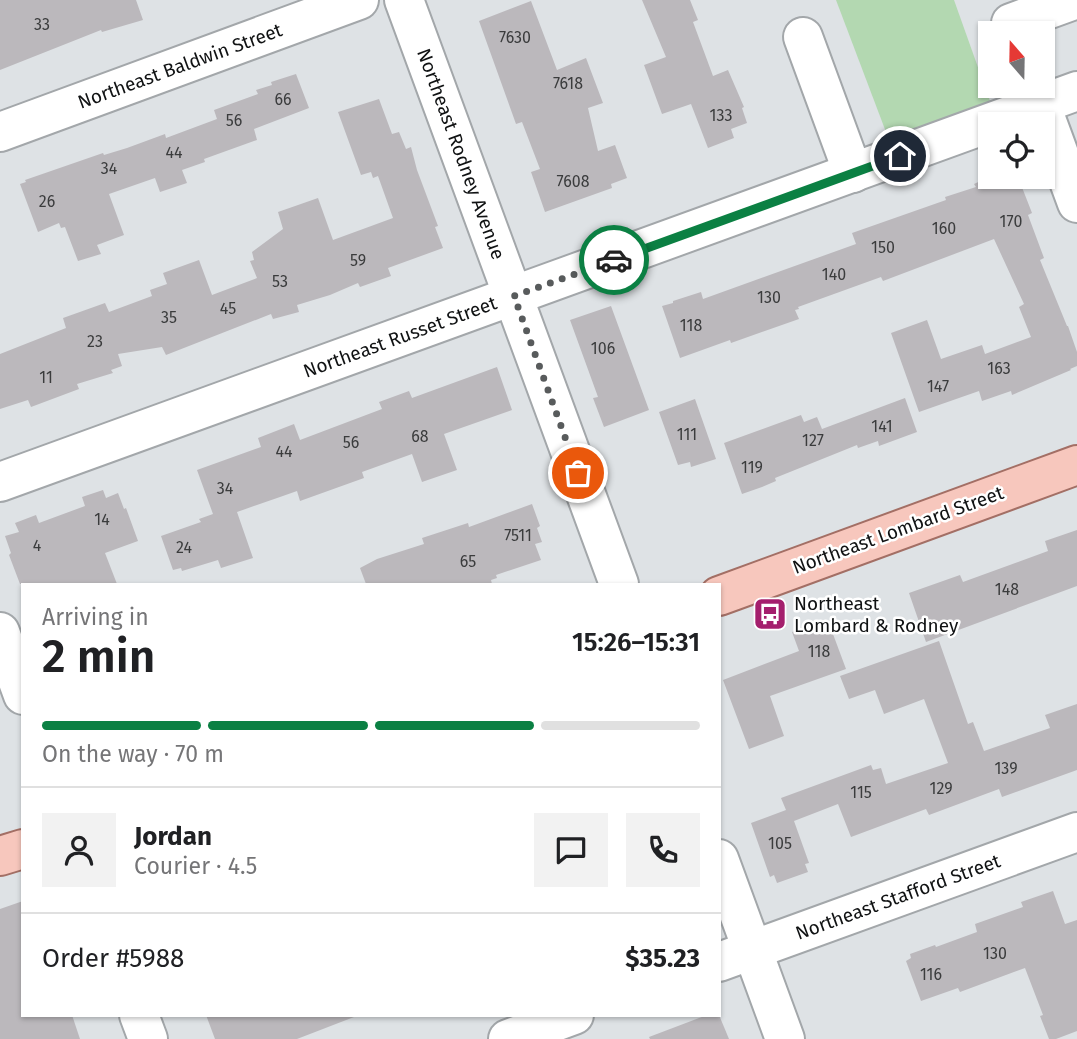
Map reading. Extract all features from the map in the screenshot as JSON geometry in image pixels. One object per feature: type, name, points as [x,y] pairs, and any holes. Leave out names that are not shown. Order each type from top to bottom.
[{"type":"main road","name":"Northeast Lombard Street","points":[[721,595],[1077,465]]},
{"type":"main road","points":[[0,856],[21,850]]},
{"type":"street","name":"Northeast Baldwin Street","points":[[0,132],[359,0]]},
{"type":"street","name":"Northeast Rodney Avenue","points":[[404,0],[619,583]]},
{"type":"street","points":[[1010,19],[1074,0]]},
{"type":"street","points":[[803,37],[853,173]]},
{"type":"street","name":"Northeast Russet Street","points":[[1055,93],[1077,91]]},
{"type":"street","name":"Northeast Russet Street","points":[[0,482],[853,173],[1031,98]]},
{"type":"street","points":[[1039,98],[1077,203]]},
{"type":"street","points":[[0,632],[21,690]]},
{"type":"street","name":"Northeast Stafford Street","points":[[736,956],[1077,832]]},
{"type":"street","points":[[721,870],[736,956],[785,1039]]},
{"type":"street","points":[[140,1017],[148,1039]]},
{"type":"street","points":[[508,1039],[568,1017]]},
{"type":"green space","points":[[836,0],[954,0],[978,67],[978,98],[989,98],[990,101],[889,140]]},
{"type":"building","points":[[0,0],[136,0],[143,20],[102,32],[101,30],[0,70]]},
{"type":"building","points":[[642,0],[690,0],[698,20],[693,22],[713,76],[728,70],[744,107],[742,108],[747,123],[731,129],[734,138],[708,148],[691,104],[662,114],[644,65],[666,57]]},
{"type":"building","points":[[531,1],[557,70],[586,58],[603,103],[588,108],[598,151],[615,145],[627,178],[611,184],[612,188],[545,212],[531,172],[540,169],[522,122],[516,124],[479,21]]},
{"type":"building","points":[[296,74],[309,108],[254,129],[257,140],[182,170],[187,183],[160,192],[155,178],[109,194],[124,235],[97,245],[101,254],[78,261],[65,227],[61,228],[59,223],[38,232],[20,184],[26,182],[25,180],[165,134],[166,138],[217,119],[214,110],[258,94],[256,90],[272,85],[271,82]]},
{"type":"building","points":[[379,99],[392,134],[399,132],[406,149],[411,147],[443,248],[388,268],[391,276],[360,287],[358,283],[297,305],[299,312],[273,319],[271,314],[166,355],[162,347],[118,354],[122,366],[111,370],[113,373],[77,384],[79,389],[31,407],[28,400],[0,409],[0,354],[66,328],[63,318],[105,303],[109,312],[152,296],[150,290],[167,284],[163,273],[199,260],[212,295],[257,278],[250,261],[254,260],[252,252],[283,229],[278,212],[318,198],[333,240],[393,218],[378,176],[373,178],[371,172],[361,175],[338,112]]},
{"type":"building","points":[[978,182],[978,189],[1023,189],[1032,213],[1028,215],[1044,258],[1040,260],[1077,352],[1077,366],[1071,370],[1012,395],[1011,391],[982,401],[979,391],[919,412],[891,333],[927,320],[941,359],[982,345],[985,354],[1031,337],[1019,307],[1024,304],[994,239],[883,281],[881,277],[798,307],[799,309],[795,310],[799,319],[680,358],[662,306],[701,292],[703,299],[856,244],[852,233],[946,200],[945,197],[976,187],[974,184]]},
{"type":"building","points":[[611,306],[649,410],[604,427],[593,398],[598,397],[570,320]]},
{"type":"building","points":[[497,367],[512,410],[444,434],[457,470],[422,482],[412,454],[362,472],[364,478],[300,501],[297,491],[237,512],[253,558],[221,568],[218,560],[182,571],[181,568],[173,570],[161,536],[201,522],[199,519],[213,514],[197,470],[261,447],[258,438],[294,424],[300,440],[382,409],[379,402],[409,391],[412,398]]},
{"type":"building","points":[[905,398],[917,432],[879,446],[878,441],[858,448],[857,445],[742,494],[724,443],[801,415],[804,422],[817,417],[822,429]]},
{"type":"building","points":[[695,399],[716,459],[691,467],[690,462],[678,465],[659,412]]},
{"type":"building","points":[[103,490],[106,498],[118,493],[124,509],[126,508],[138,541],[105,553],[117,583],[20,584],[5,536],[19,532],[15,523],[36,515],[39,523],[85,506],[82,497]]},
{"type":"building","points":[[532,504],[540,526],[537,528],[542,542],[535,544],[541,560],[496,575],[497,578],[491,580],[492,583],[366,583],[360,568],[377,559],[424,544],[422,538],[468,523],[469,527]]},
{"type":"building","points":[[1077,530],[1077,586],[926,642],[909,593],[960,575],[963,582],[1048,551],[1045,541]]},
{"type":"building","points":[[814,624],[817,631],[830,626],[846,669],[770,696],[784,736],[749,749],[723,680],[799,651],[792,632]]},
{"type":"building","points":[[939,641],[968,724],[973,722],[984,751],[1050,728],[1045,715],[1077,704],[1077,770],[1002,797],[999,789],[929,815],[926,809],[851,837],[838,804],[794,821],[809,863],[805,864],[808,872],[777,883],[774,875],[770,877],[751,823],[786,810],[781,798],[871,765],[873,770],[881,768],[886,784],[948,763],[924,699],[884,714],[875,690],[849,699],[840,676]]},
{"type":"building","points":[[1053,891],[1065,924],[1077,920],[1077,1031],[1049,1039],[1025,968],[960,992],[958,988],[921,1001],[906,961],[911,958],[910,954],[977,932],[975,924],[1023,907],[1021,902]]},
{"type":"building","points":[[21,902],[21,1017],[73,1017],[80,1039],[0,1039],[0,909]]},
{"type":"building","points":[[207,1017],[354,1017],[297,1039],[215,1039]]},
{"type":"building","points":[[702,1017],[720,1017],[729,1039],[650,1039],[649,1037]]},
{"type":"way so far","points":[[578,473],[514,296],[614,260]]},
{"type":"place","name":"Northeast Lombard & Rodney","points":[[770,614]]},
{"type":"route","points":[[614,260],[900,156]]}]
